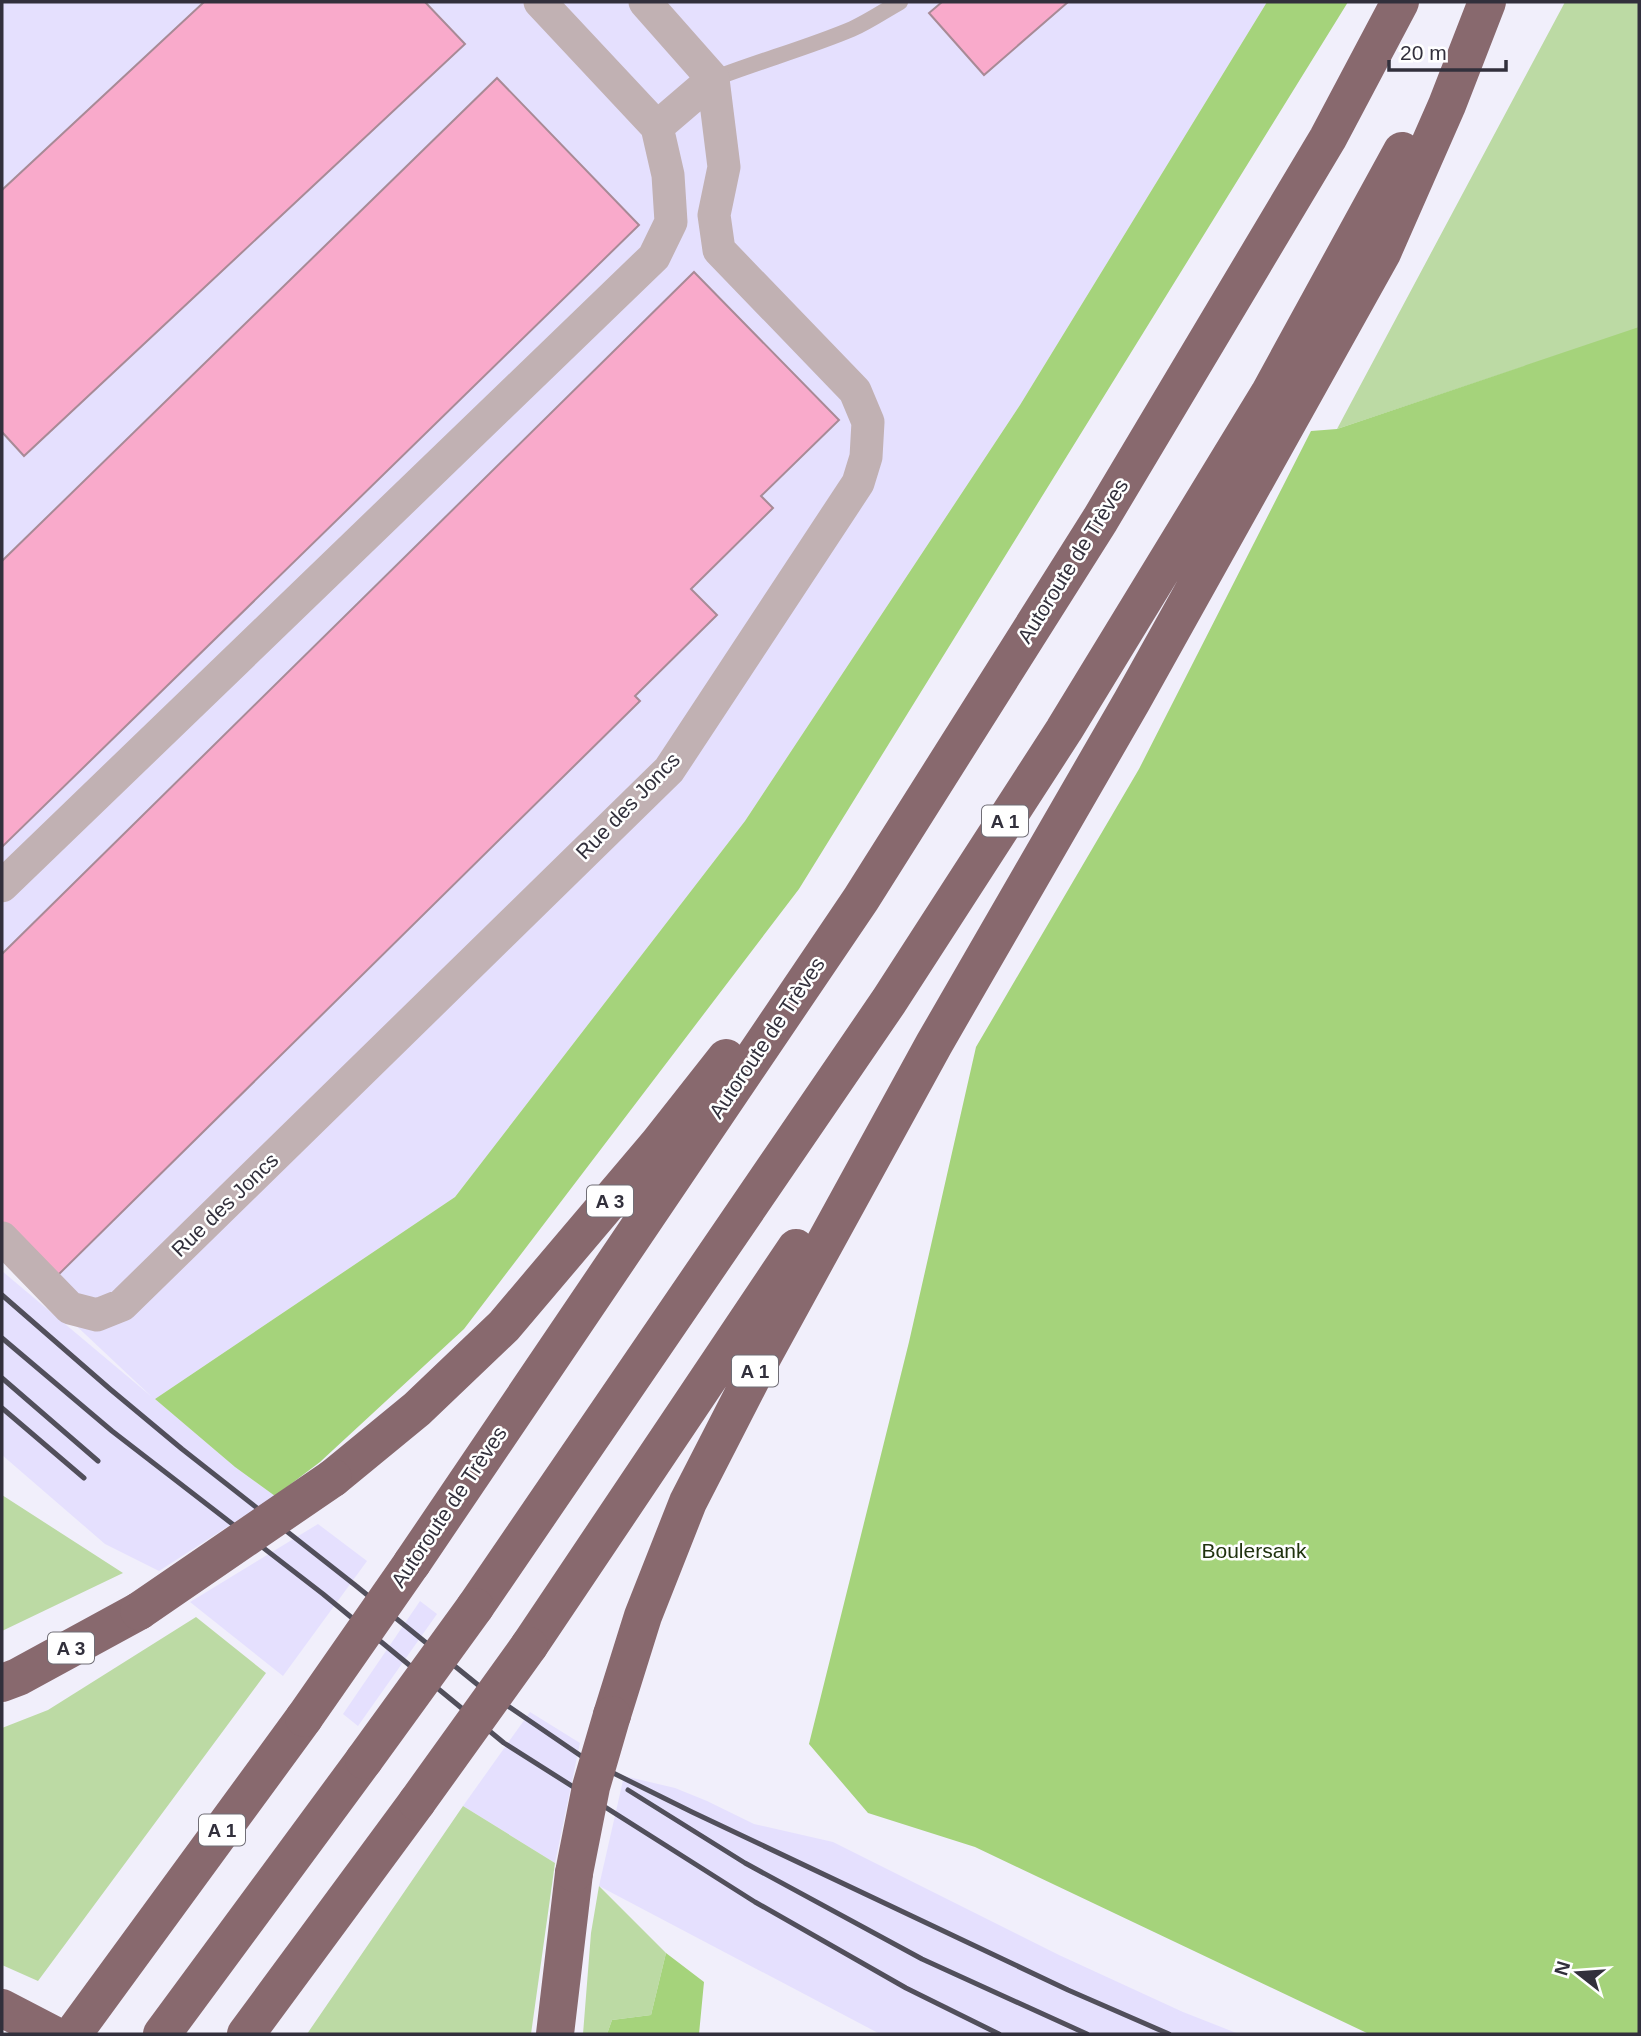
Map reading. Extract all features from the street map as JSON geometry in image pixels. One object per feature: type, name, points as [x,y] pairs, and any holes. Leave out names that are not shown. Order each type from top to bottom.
[{"type":"highway","name":"Autoroute de Trèves","points":[[73,2034],[304,1718],[412,1563],[861,899],[1100,520],[1328,138],[1400,2]]},
{"type":"highway","name":"A 1","points":[[162,2034],[475,1607],[890,1001],[1064,730],[1269,394],[1481,2]]},
{"type":"highway","name":"A 1","points":[[555,2034],[574,1873],[591,1787],[643,1616],[688,1502],[764,1354],[934,1044],[1132,701],[1382,253],[1447,105],[1487,2]]},
{"type":"highway","name":"A 3","points":[[2,1683],[18,1677],[139,1611],[333,1478],[417,1409],[504,1326],[861,899]]},
{"type":"highway","name":"A 1","points":[[251,2027],[529,1646],[934,1044]]},
{"type":"highway","points":[[2,2008],[52,2034]]},
{"type":"street","points":[[2,886],[654,257],[671,222],[668,175],[657,127],[540,2]]},
{"type":"street","points":[[645,2],[713,79],[657,127]]},
{"type":"street","name":"Rue des Joncs","points":[[2,1238],[70,1308],[97,1315],[122,1305],[669,770],[858,483],[866,457],[868,422],[855,391],[719,250],[714,215],[724,167],[713,79]]},
{"type":"lane","points":[[713,79],[855,27],[900,2]]},
{"type":"shaded area","points":[[2,2],[1267,2],[1020,405],[745,821],[455,1197],[155,1399],[235,1467],[275,1496],[159,1571],[105,1544],[2,1455],[2,1271],[152,1397],[2,1256]]},
{"type":"shaded area","points":[[318,1524],[367,1561],[283,1676],[190,1602]]},
{"type":"shaded area","points":[[420,1601],[437,1614],[358,1726],[343,1714]]},
{"type":"shaded area","points":[[530,1712],[580,1743],[555,1863],[463,1806]]},
{"type":"shaded area","points":[[624,1776],[675,1788],[754,1824],[833,1842],[1059,1955],[1183,2012],[1239,2034],[880,2034],[599,1886]]},
{"type":"green space","points":[[1267,2],[1348,2],[799,889],[464,1329],[320,1462],[275,1496],[235,1467],[155,1399],[455,1197],[745,821],[1020,405]]},
{"type":"green space","points":[[1565,2],[1639,2],[1639,328],[1337,429]]},
{"type":"green space","name":"Boulersank","points":[[1639,327],[1639,2034],[1369,2034],[975,1847],[868,1813],[809,1744],[909,1342],[976,1047],[1139,769],[1311,431],[1337,429]]},
{"type":"green space","points":[[2,1495],[123,1573],[2,1631]]},
{"type":"green space","points":[[196,1617],[266,1673],[38,1981],[2,1965],[2,1728],[48,1710]]},
{"type":"green space","points":[[463,1806],[555,1863],[531,2034],[307,2034]]},
{"type":"green space","points":[[599,1886],[666,1953],[651,2015],[612,2020],[607,2034],[583,2034],[591,1933]]},
{"type":"green space","points":[[666,1953],[704,1982],[699,2034],[607,2034],[612,2020],[651,2015]]},
{"type":"building","points":[[204,2],[425,2],[465,44],[24,456],[2,432],[2,190]]},
{"type":"building","points":[[942,2],[1068,2],[984,75],[929,13]]},
{"type":"building","points":[[497,78],[639,225],[2,847],[2,561]]},
{"type":"building","points":[[694,272],[839,420],[761,496],[773,508],[691,589],[717,615],[635,696],[640,701],[56,1277],[2,1222],[2,954]]},
{"type":"railway","points":[[2,1295],[182,1449],[483,1689],[587,1760],[1068,1990],[1169,2034]]},
{"type":"railway","points":[[2,1338],[112,1431],[323,1594],[504,1743],[755,1902],[906,1988],[999,2034]]},
{"type":"railway","points":[[2,1378],[98,1461]]},
{"type":"railway","points":[[2,1408],[84,1478]]},
{"type":"railway","points":[[628,1790],[745,1863],[922,1959],[1087,2034]]}]
